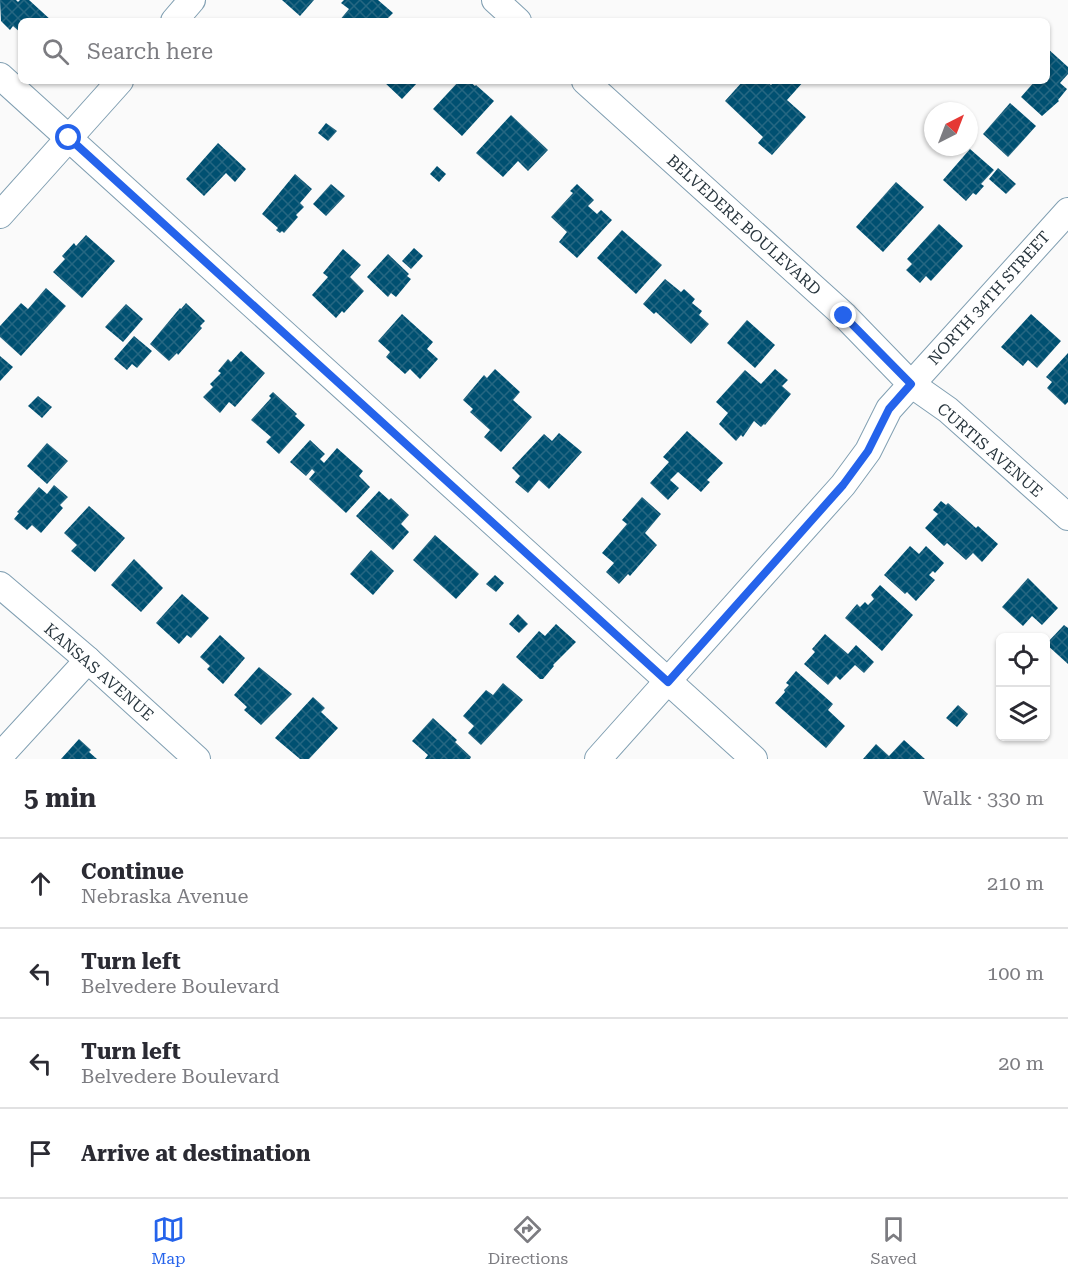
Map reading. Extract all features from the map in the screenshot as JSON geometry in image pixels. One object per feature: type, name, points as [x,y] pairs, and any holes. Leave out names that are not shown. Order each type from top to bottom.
[{"type":"street","points":[[177,18],[192,0]]},
{"type":"street","points":[[495,0],[515,18]]},
{"type":"street","points":[[0,76],[754,759]]},
{"type":"street","points":[[0,215],[117,84]]},
{"type":"street","name":"BELVEDERE BOULEVARD","points":[[588,84],[844,316],[911,384]]},
{"type":"street","name":"NORTH 34TH STREET","points":[[911,384],[1068,211]]},
{"type":"street","points":[[598,759],[843,485],[868,451],[889,409],[911,384]]},
{"type":"street","name":"CURTIS AVENUE","points":[[911,384],[948,410],[1068,518]]},
{"type":"street","name":"KANSAS AVENUE","points":[[0,585],[88,660],[197,759]]},
{"type":"street","points":[[0,756],[88,660]]},
{"type":"building","points":[[0,0],[18,2],[29,0],[49,18],[18,18],[18,30],[13,26],[10,30],[1,21]]},
{"type":"building","points":[[282,0],[314,0],[300,16]]},
{"type":"building","points":[[344,0],[378,0],[393,13],[388,18],[342,18],[349,9],[341,3]]},
{"type":"building","points":[[1050,51],[1068,67],[1068,74],[1060,83],[1067,89],[1059,101],[1042,116],[1021,97],[1032,84],[1050,84]]},
{"type":"building","points":[[386,84],[416,84],[402,99]]},
{"type":"building","points":[[456,84],[476,85],[494,101],[462,136],[433,109]]},
{"type":"building","points":[[740,84],[801,84],[787,100],[806,117],[772,155],[758,143],[763,137],[725,101]]},
{"type":"building","points":[[1010,103],[1036,126],[1008,157],[983,134]]},
{"type":"building","points":[[511,115],[548,150],[528,171],[518,161],[503,177],[476,153]]},
{"type":"building","points":[[326,123],[337,131],[328,141],[318,133]]},
{"type":"building","points":[[218,143],[246,169],[235,182],[226,173],[204,196],[186,179]]},
{"type":"building","points":[[964,156],[978,156],[994,170],[981,184],[984,186],[976,195],[973,193],[966,201],[943,180]]},
{"type":"building","points":[[437,166],[446,174],[439,182],[430,174]]},
{"type":"building","points":[[998,168],[1016,184],[1006,194],[989,179]]},
{"type":"building","points":[[295,174],[312,189],[300,203],[304,207],[296,215],[298,217],[284,233],[282,231],[280,233],[276,230],[278,228],[262,214]]},
{"type":"building","points":[[896,182],[924,207],[883,252],[856,227]]},
{"type":"building","points":[[331,184],[345,196],[326,216],[313,204]]},
{"type":"building","points":[[577,184],[594,200],[588,206],[597,214],[601,210],[612,220],[577,258],[559,242],[567,232],[551,217],[573,193],[570,191]]},
{"type":"building","points":[[939,224],[963,246],[931,281],[926,276],[920,283],[906,270],[912,264],[907,259]]},
{"type":"building","points":[[622,230],[662,265],[636,294],[597,258]]},
{"type":"building","points":[[86,235],[115,261],[82,298],[53,272],[65,259],[62,256],[74,243],[76,246]]},
{"type":"building","points":[[414,248],[423,256],[411,269],[402,261]]},
{"type":"building","points":[[343,249],[361,265],[350,277],[364,291],[344,313],[342,311],[336,318],[312,295],[328,277],[323,273]]},
{"type":"building","points":[[388,254],[409,274],[407,276],[411,279],[396,297],[391,293],[388,297],[367,277]]},
{"type":"building","points":[[665,279],[681,292],[684,289],[695,299],[692,303],[702,311],[699,315],[709,324],[691,344],[656,312],[654,314],[643,304]]},
{"type":"building","points":[[46,288],[66,306],[21,356],[0,337],[0,326],[21,303],[28,309]]},
{"type":"building","points":[[186,303],[205,321],[200,326],[202,328],[178,355],[177,353],[169,361],[150,344]]},
{"type":"building","points":[[126,304],[143,319],[123,342],[105,327]]},
{"type":"building","points":[[402,314],[433,342],[427,349],[438,359],[420,379],[410,369],[405,374],[386,357],[390,352],[378,341]]},
{"type":"building","points":[[1031,314],[1061,341],[1037,368],[1028,360],[1023,366],[1001,347]]},
{"type":"building","points":[[747,320],[775,345],[755,368],[727,343]]},
{"type":"building","points":[[134,336],[152,351],[137,368],[132,364],[127,370],[114,359]]},
{"type":"building","points":[[241,351],[265,373],[235,407],[229,402],[220,413],[203,397],[213,387],[210,384],[221,373],[218,371],[228,359],[231,362]]},
{"type":"building","points":[[1068,353],[1068,402],[1065,405],[1047,388],[1052,382],[1046,377]]},
{"type":"building","points":[[0,356],[13,367],[0,381]]},
{"type":"building","points":[[495,369],[520,392],[513,400],[532,417],[501,452],[484,437],[490,430],[470,412],[473,409],[463,400],[484,375],[487,378]]},
{"type":"building","points":[[775,369],[788,380],[782,386],[791,394],[765,425],[761,427],[754,421],[743,437],[741,435],[736,441],[719,424],[728,413],[716,402],[745,370],[761,384]]},
{"type":"building","points":[[273,392],[297,414],[295,416],[305,425],[279,454],[266,442],[271,437],[251,420],[271,398],[269,396]]},
{"type":"building","points":[[38,396],[52,407],[42,418],[28,406]]},
{"type":"building","points":[[687,431],[723,463],[707,480],[710,482],[701,492],[678,472],[670,480],[679,488],[668,500],[650,483],[669,462],[663,457]]},
{"type":"building","points":[[559,433],[582,452],[549,489],[539,480],[528,493],[515,482],[520,476],[512,468],[544,434],[552,441]]},
{"type":"building","points":[[310,440],[325,454],[320,459],[324,463],[337,448],[363,471],[359,476],[370,487],[346,513],[309,479],[315,472],[312,469],[306,476],[290,462]]},
{"type":"building","points":[[47,443],[68,461],[47,484],[27,466]]},
{"type":"building","points":[[54,485],[68,497],[60,505],[63,508],[41,533],[32,525],[27,530],[14,519],[19,513],[17,512],[39,487],[47,494]]},
{"type":"building","points":[[379,491],[389,500],[391,498],[409,515],[401,524],[409,532],[393,550],[356,516]]},
{"type":"building","points":[[642,497],[661,514],[645,533],[657,545],[630,576],[628,574],[619,584],[606,572],[614,563],[602,553],[627,524],[622,520]]},
{"type":"building","points":[[941,501],[946,505],[948,503],[998,544],[982,562],[973,553],[966,560],[947,543],[944,546],[925,528],[938,514],[933,510]]},
{"type":"building","points":[[89,506],[125,538],[95,572],[71,551],[77,545],[64,533]]},
{"type":"building","points":[[435,535],[479,574],[456,599],[413,560]]},
{"type":"building","points":[[910,546],[919,554],[926,546],[944,563],[935,573],[933,571],[929,575],[935,580],[916,601],[884,575]]},
{"type":"building","points":[[371,550],[394,571],[373,595],[350,574]]},
{"type":"building","points":[[134,559],[163,588],[141,612],[111,585]]},
{"type":"building","points":[[495,575],[504,583],[496,592],[486,584]]},
{"type":"building","points":[[1028,578],[1058,608],[1042,625],[1032,616],[1023,626],[1002,607]]},
{"type":"building","points":[[880,585],[913,615],[882,651],[845,618],[857,604],[860,607],[865,602],[868,605],[874,599],[871,595]]},
{"type":"building","points":[[182,594],[209,618],[191,638],[187,635],[179,644],[156,623]]},
{"type":"building","points":[[518,614],[528,624],[519,633],[509,624]]},
{"type":"building","points":[[556,624],[576,642],[553,665],[543,679],[540,679],[516,657],[539,631],[545,636]]},
{"type":"building","points":[[1064,625],[1068,628],[1068,664],[1050,648],[1050,640]]},
{"type":"building","points":[[825,634],[848,654],[856,645],[874,662],[864,673],[855,665],[840,680],[836,676],[828,685],[804,664],[815,652],[812,649]]},
{"type":"building","points":[[220,635],[245,658],[223,684],[207,669],[210,666],[200,657]]},
{"type":"building","points":[[259,667],[292,694],[261,725],[244,710],[247,707],[234,695]]},
{"type":"building","points":[[796,671],[833,704],[828,710],[845,726],[826,748],[775,703],[785,692],[784,690],[789,685],[786,683]]},
{"type":"building","points":[[503,683],[523,700],[481,745],[468,733],[474,726],[463,716],[486,690],[493,695]]},
{"type":"building","points":[[313,697],[325,708],[321,712],[338,728],[309,759],[300,759],[275,738]]},
{"type":"building","points":[[958,705],[968,714],[957,727],[946,718]]},
{"type":"building","points":[[433,718],[457,740],[455,742],[471,757],[470,759],[425,759],[428,755],[412,741]]},
{"type":"building","points":[[79,739],[97,759],[61,759]]},
{"type":"building","points":[[904,740],[925,759],[863,759],[876,744],[889,756]]},
{"type":"route","points":[[69,138],[668,682],[843,485],[868,451],[889,409],[911,384],[844,316]]}]
